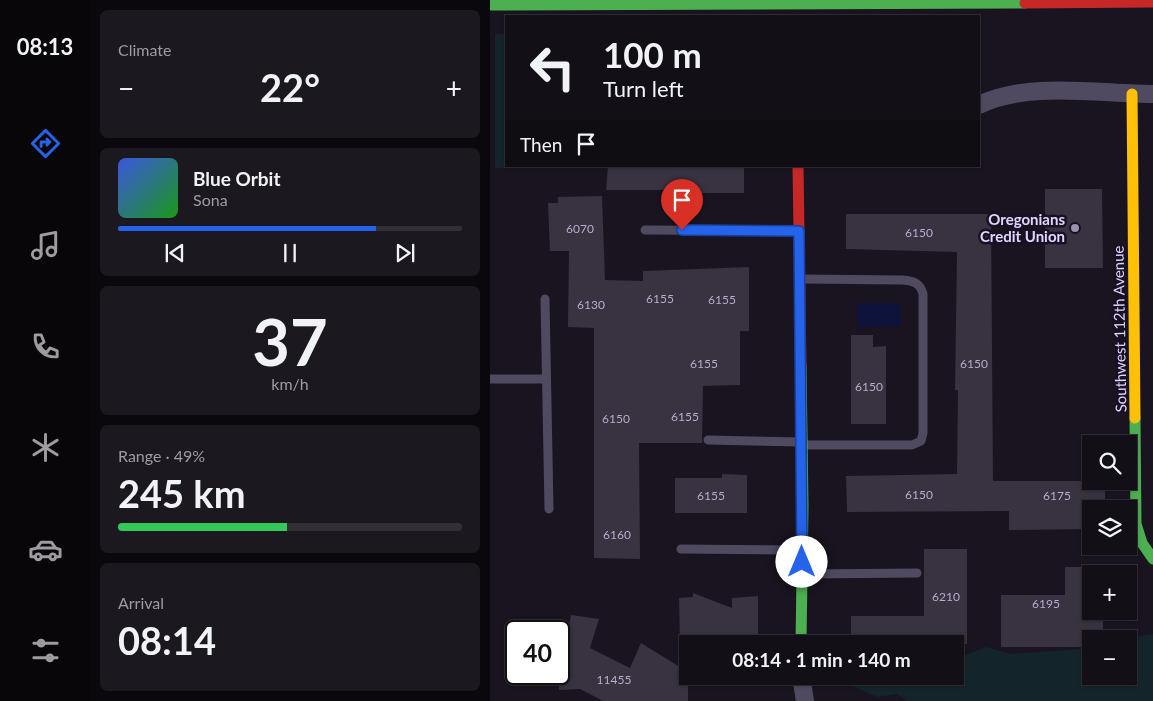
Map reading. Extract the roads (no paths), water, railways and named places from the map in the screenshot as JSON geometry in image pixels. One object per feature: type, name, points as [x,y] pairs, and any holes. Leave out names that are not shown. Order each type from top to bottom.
[{"type":"street","points":[[490,5],[640,3],[796,7],[1153,2]]},
{"type":"street","points":[[980,105],[1009,94],[1035,91],[1153,94]]},
{"type":"street","name":"Southwest 112th Avenue","points":[[1132,94],[1136,524],[1142,543],[1153,559]]},
{"type":"street","points":[[798,167],[802,443],[801,635]]},
{"type":"street","points":[[803,685],[805,701]]},
{"type":"lane","points":[[644,230],[799,231]]},
{"type":"lane","points":[[708,440],[912,445],[921,441],[923,432],[923,294],[921,286],[914,281],[903,280],[800,279]]},
{"type":"lane","points":[[544,299],[549,509]]},
{"type":"lane","points":[[490,379],[546,379]]},
{"type":"lane","points":[[681,549],[802,550]]},
{"type":"lane","points":[[802,574],[917,573]]},
{"type":"place","name":"Oregonians Credit Union","points":[[1075,228]]}]
